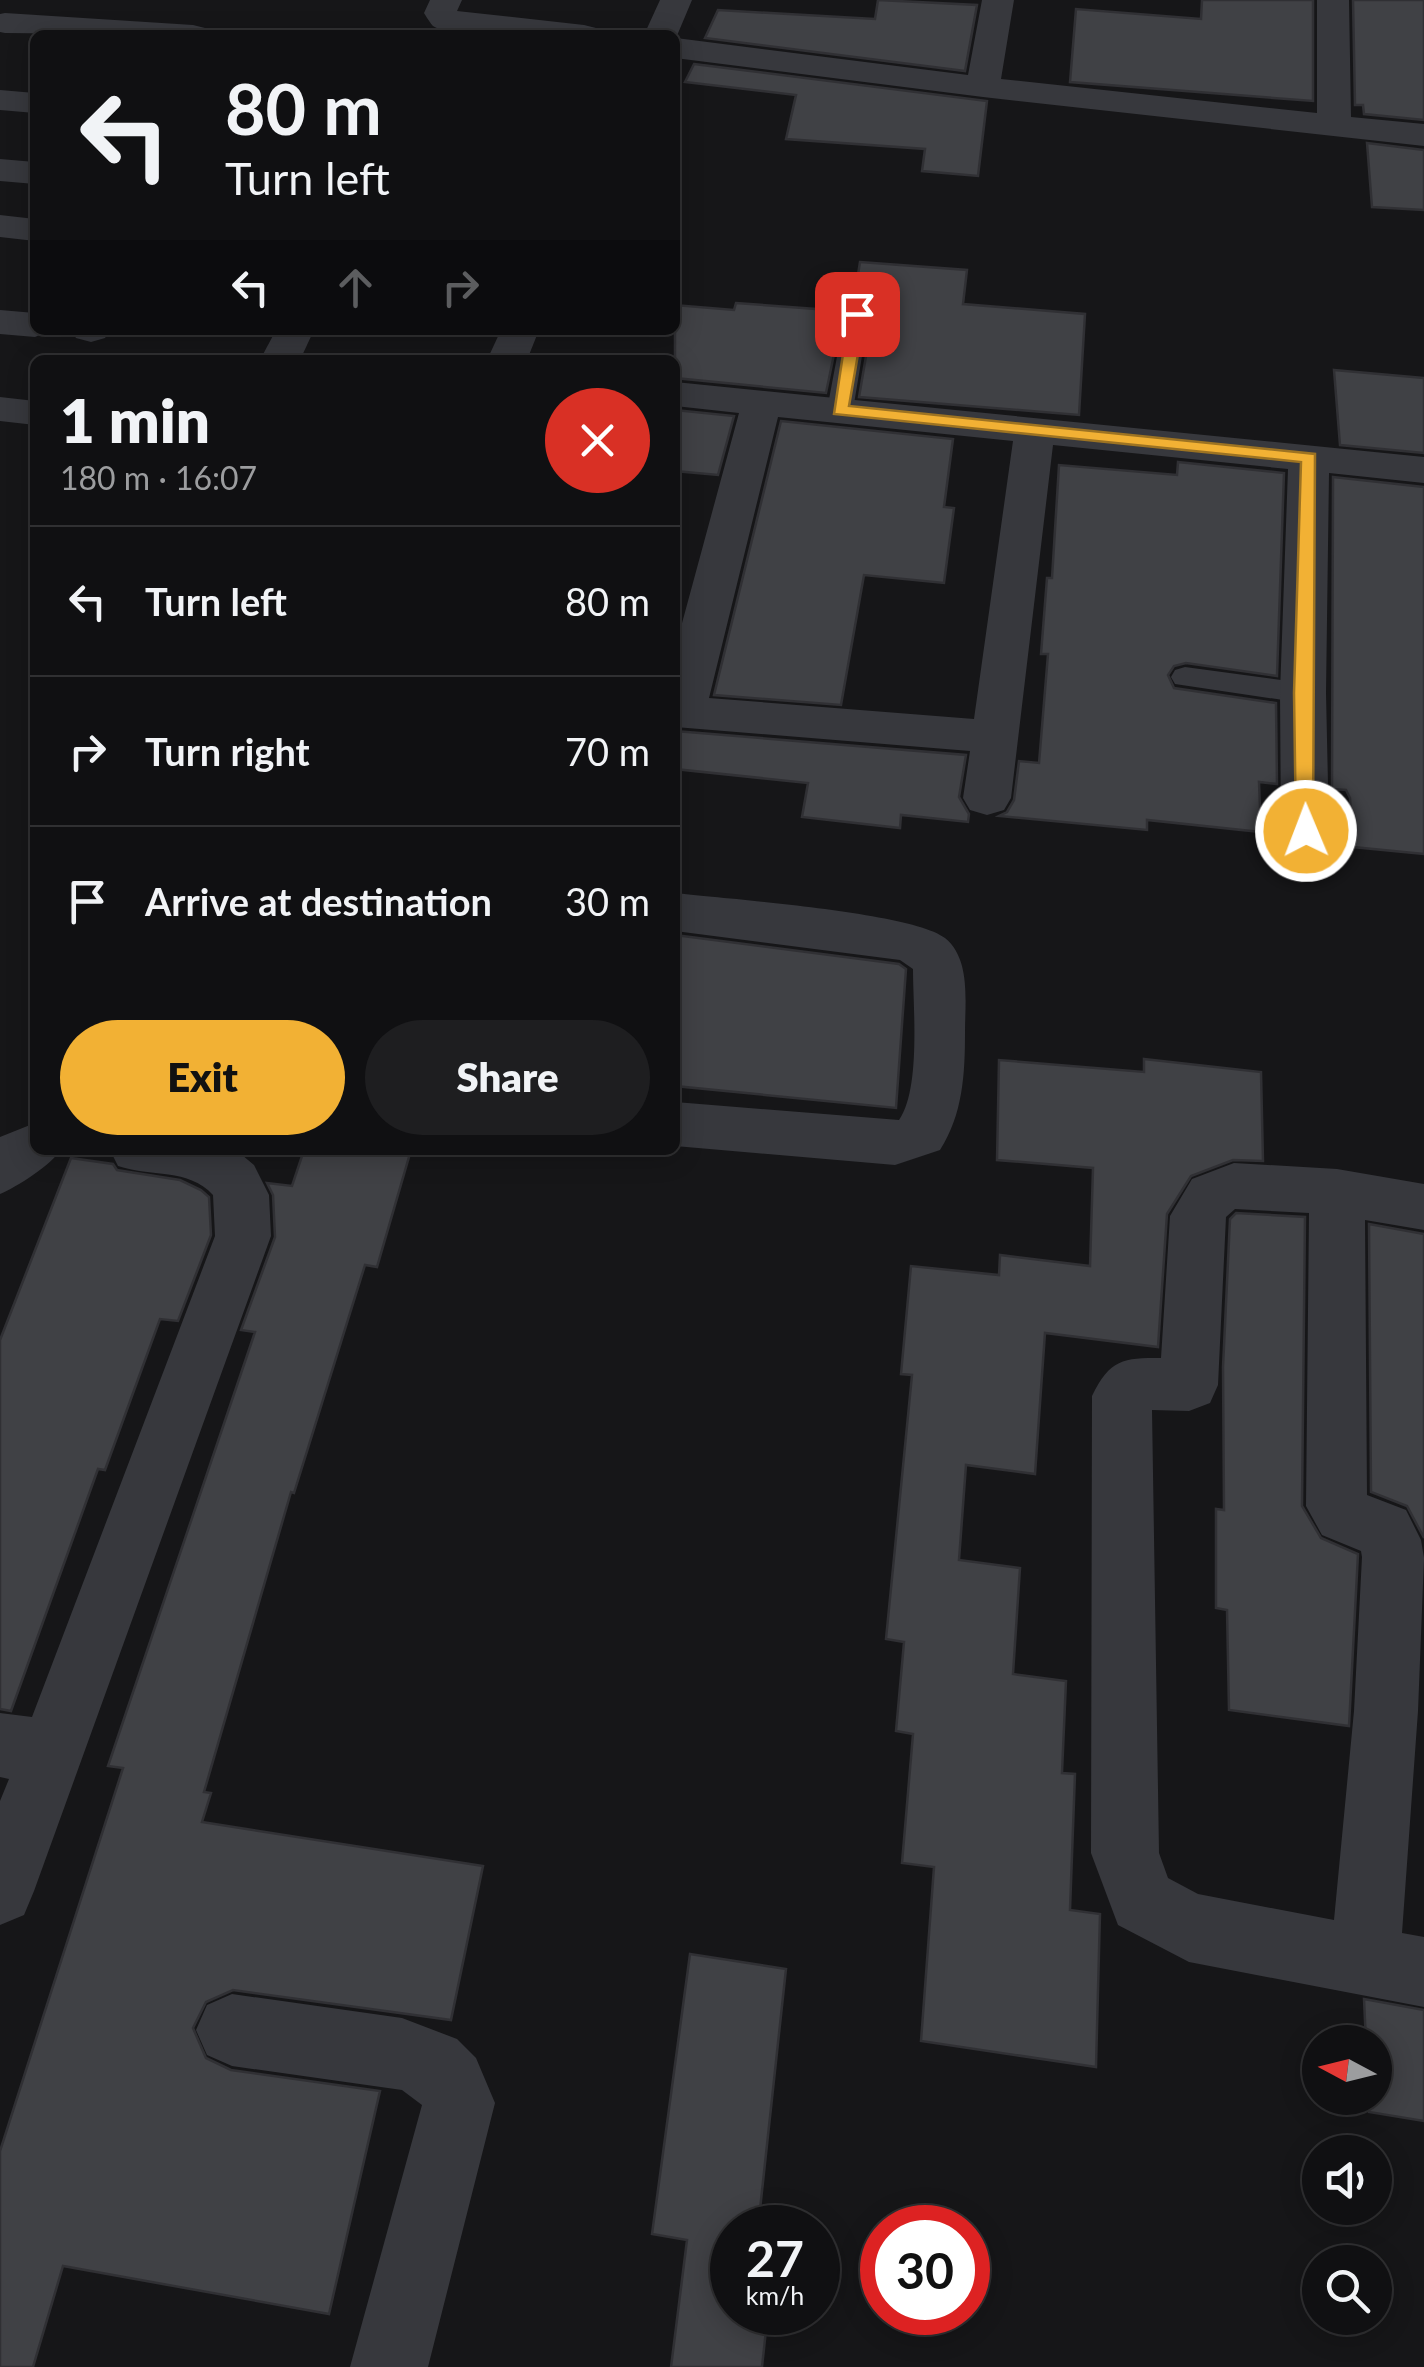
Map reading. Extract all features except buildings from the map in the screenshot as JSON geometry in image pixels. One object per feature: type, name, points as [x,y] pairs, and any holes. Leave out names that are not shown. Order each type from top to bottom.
[{"type":"street","points":[[446,0],[440,14],[446,20],[528,30]]},
{"type":"street","points":[[663,30],[676,0]]},
{"type":"street","points":[[983,87],[998,0]]},
{"type":"street","points":[[1333,0],[1334,126]]},
{"type":"street","points":[[9,18],[140,30]]},
{"type":"street","points":[[680,49],[983,87],[1424,135]]},
{"type":"street","points":[[0,100],[30,103]]},
{"type":"street","points":[[0,170],[30,173]]},
{"type":"street","points":[[0,226],[30,229]]},
{"type":"street","points":[[0,322],[30,325]]},
{"type":"street","points":[[680,394],[1424,470]]},
{"type":"street","points":[[680,707],[762,402]]},
{"type":"street","points":[[0,410],[30,413]]},
{"type":"street","points":[[987,798],[1034,428]]},
{"type":"street","points":[[1306,831],[1303,693],[1309,458]]},
{"type":"street","points":[[680,711],[996,736]]},
{"type":"street","points":[[680,913],[842,931],[915,945],[938,966],[938,1075],[927,1123],[912,1140],[895,1142],[680,1124]]},
{"type":"street","points":[[0,1171],[13,1156],[30,1148]]},
{"type":"street","points":[[0,1891],[25,1748],[243,1236],[241,1192],[220,1167],[180,1155]]},
{"type":"street","points":[[1337,1192],[1337,1506],[1345,1517],[1383,1526],[1389,1532],[1393,1556],[1386,1711],[1395,1966],[1190,1927],[1142,1901],[1125,1853],[1122,1396],[1132,1384],[1189,1385],[1192,1378],[1198,1216],[1205,1198],[1234,1186],[1337,1192],[1424,1208]]},
{"type":"street","points":[[232,2030],[402,2054],[430,2062],[453,2080],[458,2103],[389,2367]]},
{"type":"lane","points":[[840,410],[857,314]]},
{"type":"lane","points":[[1186,677],[1303,693]]},
{"type":"route","points":[[857,314],[840,410],[1309,458],[1303,693],[1306,831]]}]
